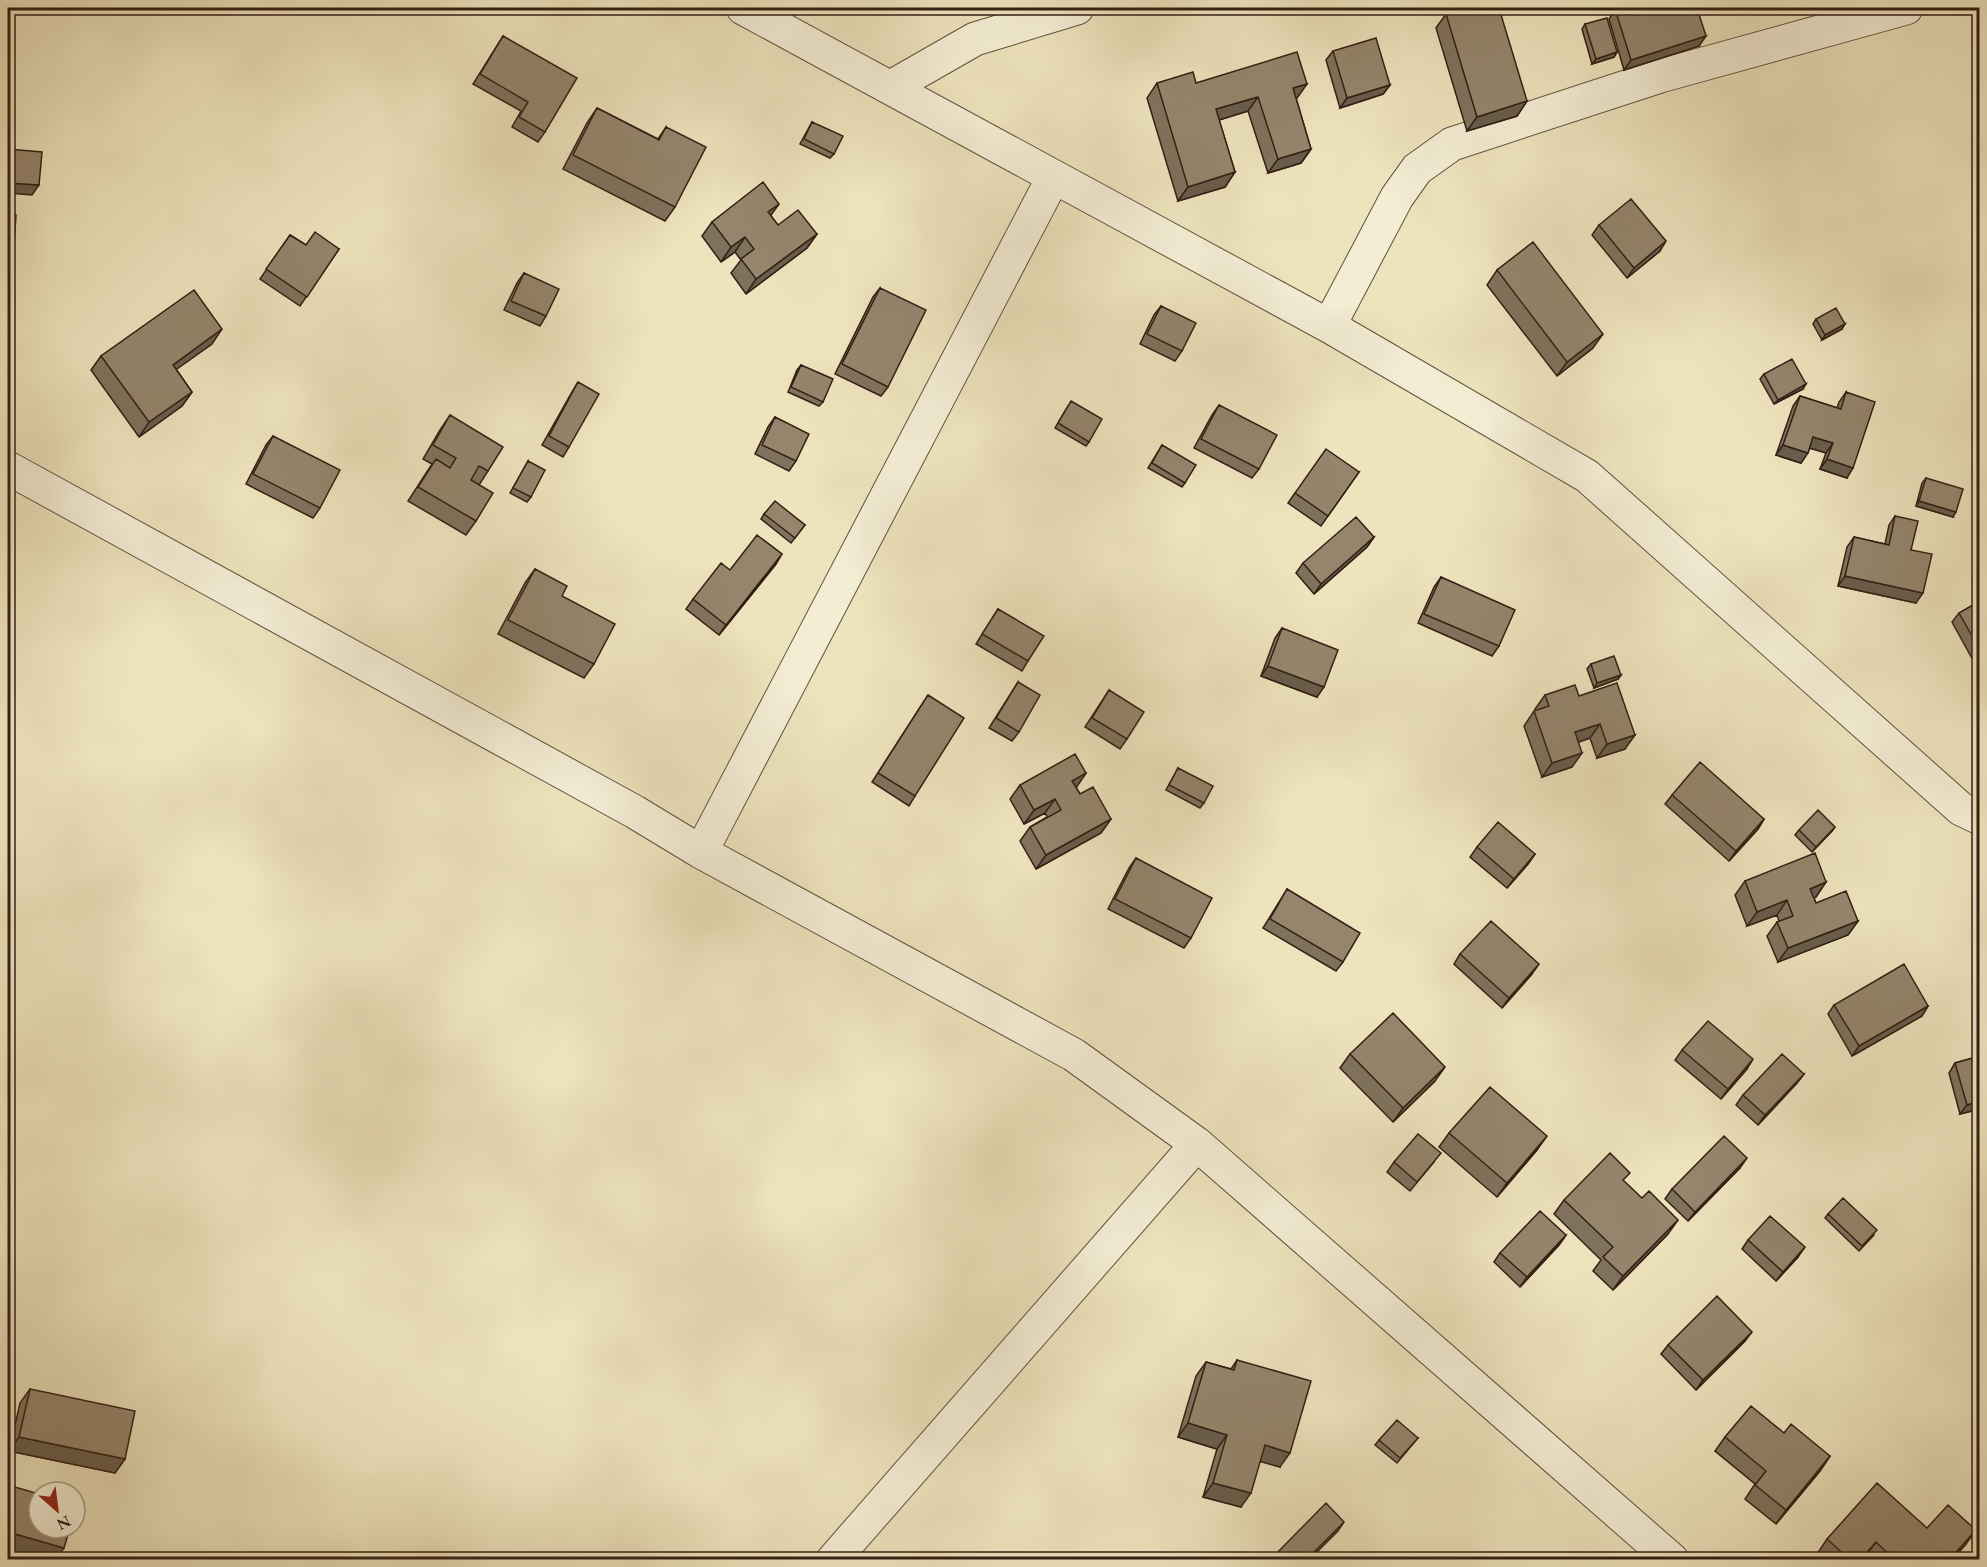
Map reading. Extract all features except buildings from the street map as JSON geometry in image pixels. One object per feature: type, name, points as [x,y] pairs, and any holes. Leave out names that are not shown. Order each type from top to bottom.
[{"type":"street","points":[[743,8],[1329,326],[1587,476],[1961,809],[1980,818]]},
{"type":"street","points":[[891,87],[975,39],[1077,8]]},
{"type":"street","points":[[1329,326],[1397,197],[1417,169],[1452,144],[1660,76],[1906,8]]},
{"type":"street","points":[[701,852],[1053,178]]},
{"type":"street","points":[[8,468],[635,812],[701,852],[1074,1055],[1197,1144],[1672,1560]]},
{"type":"street","points":[[834,1560],[1197,1144]]}]
